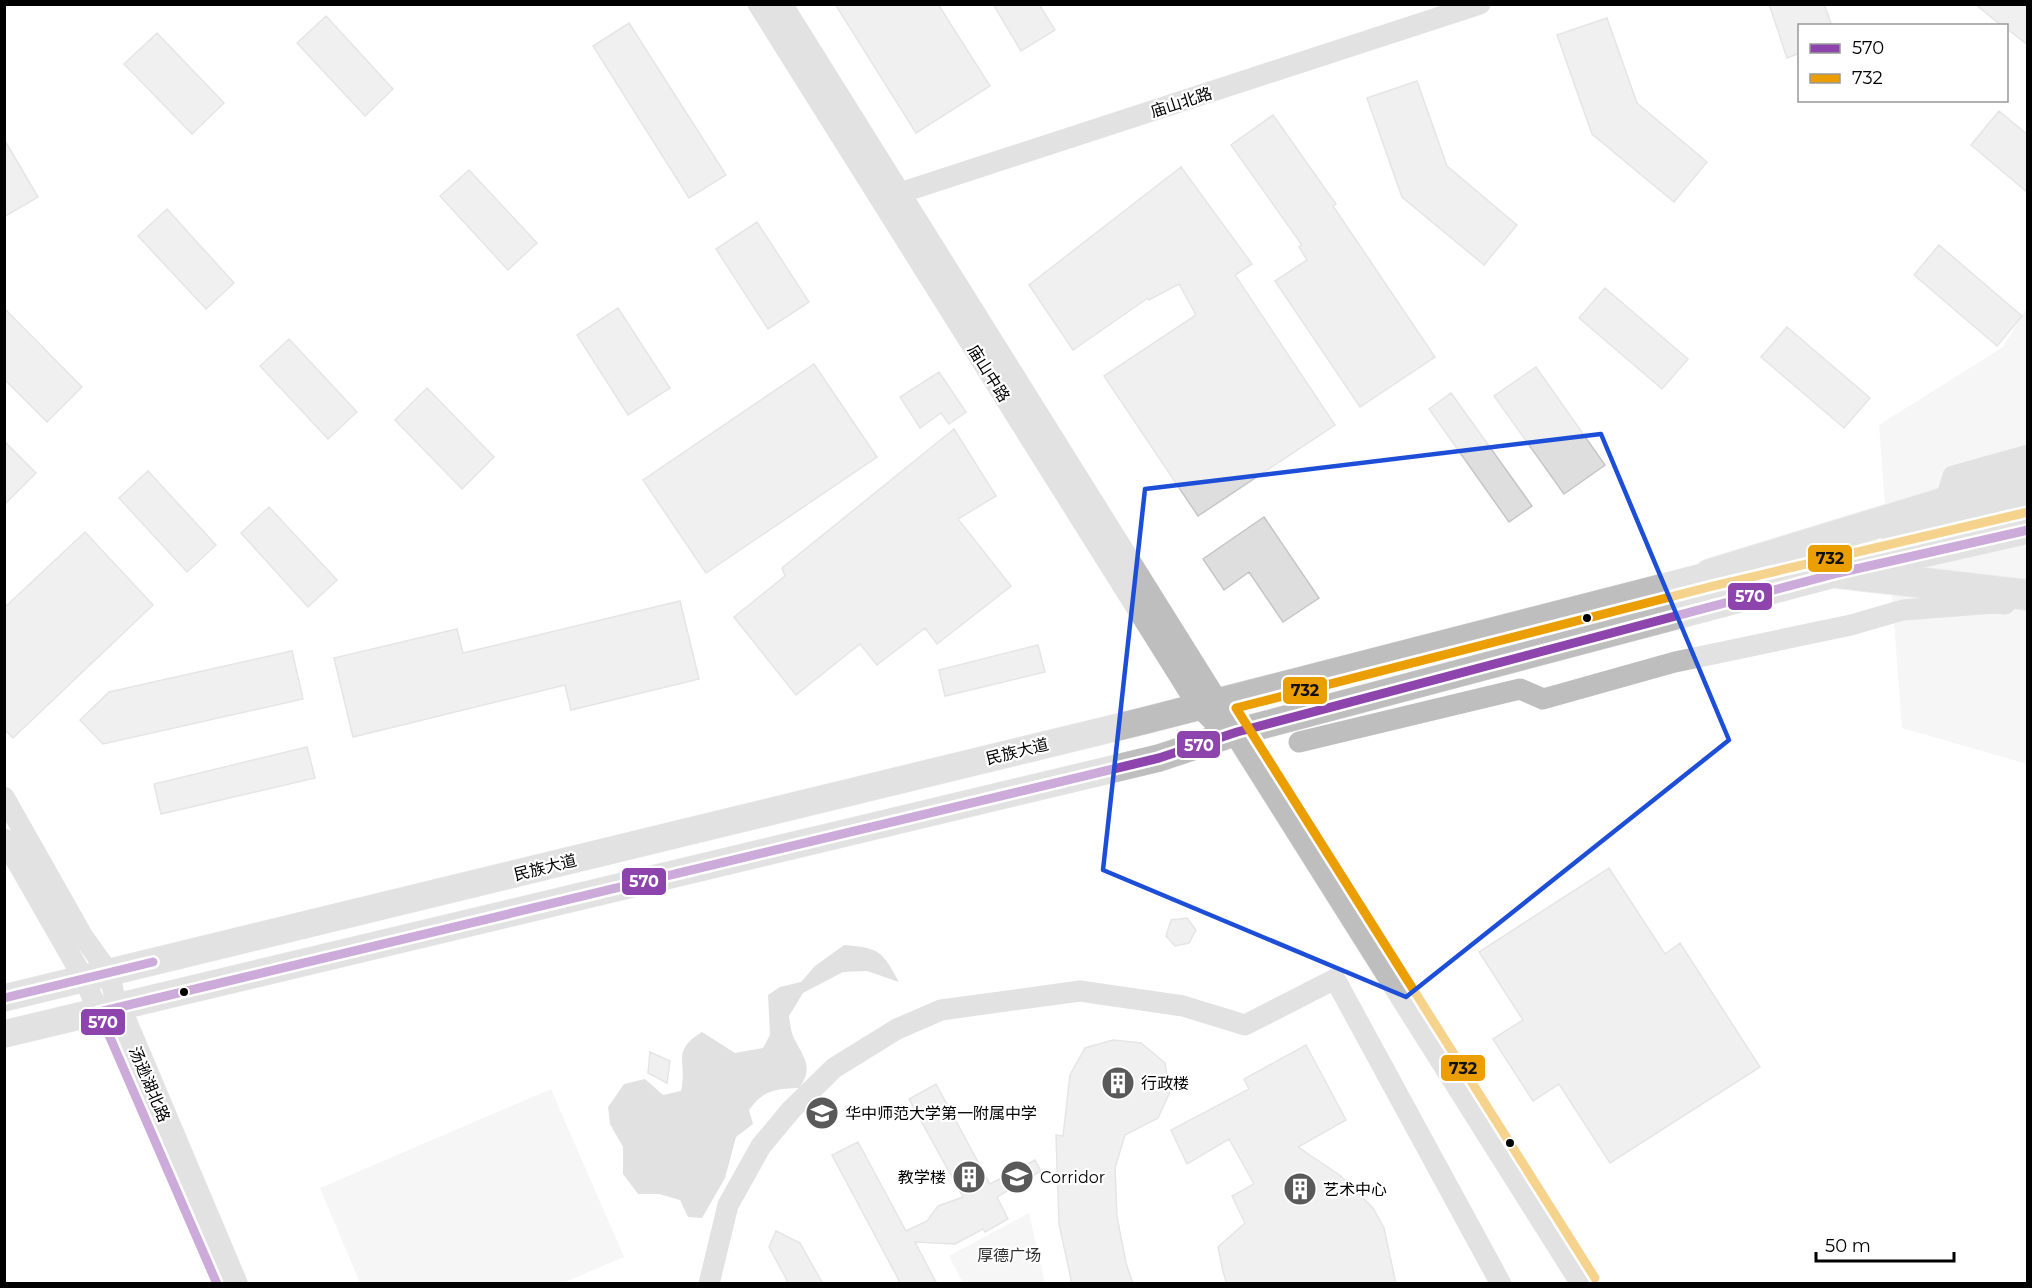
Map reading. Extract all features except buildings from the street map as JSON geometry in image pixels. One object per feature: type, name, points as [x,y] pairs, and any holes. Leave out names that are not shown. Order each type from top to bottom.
[{"type":"highway","points":[[1710,574],[2028,477]]},
{"type":"highway","points":[[1838,573],[2028,595]]},
{"type":"main road","name":"民族大道","points":[[4,998],[1207,703],[1710,574],[2028,500]]},
{"type":"main road","points":[[4,1034],[1159,758],[1232,734],[1838,573],[2028,530]]},
{"type":"main road","points":[[1207,703],[1232,734],[1585,1284]]},
{"type":"main road","name":"汤逊湖北路","points":[[108,1009],[217,1284]]},
{"type":"main road","name":"汤逊湖北路","points":[[108,1009],[234,1284]]},
{"type":"street","name":"庙山中路","points":[[758,4],[891,198],[1207,703]]},
{"type":"street","name":"庙山中路","points":[[782,4],[891,198]]},
{"type":"street","name":"庙山北路","points":[[891,198],[1480,4]]},
{"type":"street","points":[[1945,502],[1953,476],[2028,455]]},
{"type":"street","points":[[1299,742],[1520,689],[1543,699],[1675,662],[1851,626],[1903,610],[1995,603],[2028,608]]},
{"type":"street","name":"汤逊湖北路","points":[[4,797],[82,935],[108,1009]]},
{"type":"street","name":"汤逊湖北路","points":[[4,839],[97,976]]},
{"type":"street","points":[[709,1284],[728,1205],[761,1146],[791,1110],[834,1068],[897,1029],[941,1010],[1080,991],[1184,1006],[1245,1025],[1335,979],[1501,1284]]},
{"type":"highlighted area","points":[[1601,434],[1729,740],[1406,997],[1103,870],[1145,489]]},
{"type":"green space","points":[[2027,307],[2027,764],[1902,728],[1879,425],[2003,347]]},
{"type":"green space","points":[[551,1089],[624,1257],[563,1283],[360,1283],[320,1188]]},
{"type":"green space","name":"厚德广场","points":[[1029,1213],[1045,1283],[963,1283],[949,1256]]},
{"type":"shaded area","points":[[844,945],[879,953],[884,957],[899,982],[867,971],[843,972],[803,993],[789,1016],[793,1034],[806,1063],[804,1081],[799,1088],[770,1092],[754,1103],[749,1110],[753,1124],[736,1137],[725,1178],[702,1218],[688,1217],[680,1200],[659,1194],[638,1194],[623,1174],[623,1147],[610,1124],[608,1107],[624,1084],[645,1079],[663,1095],[681,1091],[683,1052],[686,1045],[702,1032],[735,1053],[763,1048],[770,1035],[768,995],[780,987],[801,982],[815,966]]},
{"type":"transit line","name":"732","points":[[1595,1278],[1236,708],[1713,586],[2028,512]]},
{"type":"transit line","name":"570","points":[[217,1284],[99,1012],[1159,758],[1237,732],[1838,573],[2028,530]]},
{"type":"transit line","name":"570","points":[[4,998],[153,962]]},
{"type":"place","name":"行政楼","points":[[1118,1083]]},
{"type":"place","name":"华中师范大学第一附属中学","points":[[822,1113]]},
{"type":"place","name":"教学楼","points":[[969,1177]]},
{"type":"place","name":"Corridor","points":[[1017,1177]]},
{"type":"place","name":"艺术中心","points":[[1300,1189]]}]
